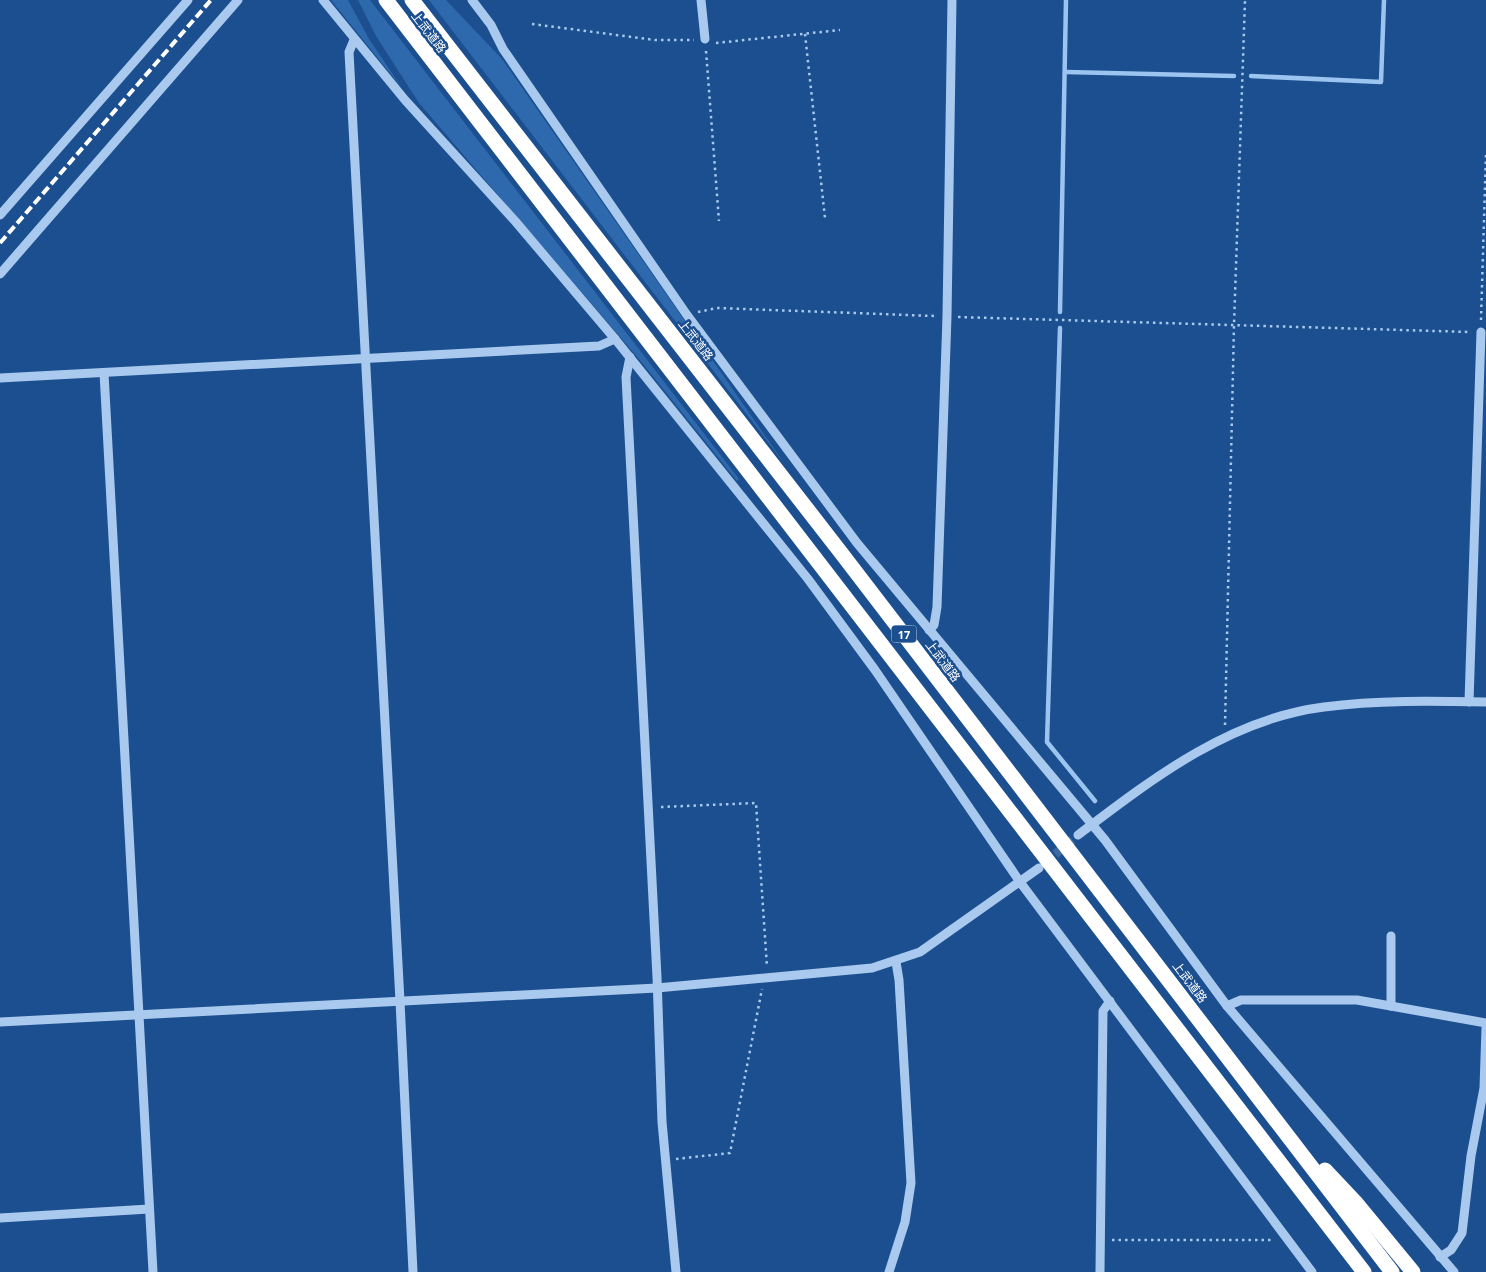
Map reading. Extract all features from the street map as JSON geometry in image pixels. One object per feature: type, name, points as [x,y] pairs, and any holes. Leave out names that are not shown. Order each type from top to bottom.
[{"type":"highway","name":"上武道路","points":[[386,0],[1364,1272]]},
{"type":"highway","name":"上武道路","points":[[412,0],[842,554],[1392,1272]]},
{"type":"highway","points":[[1271,1113],[1357,1204],[1413,1272]]},
{"type":"highway","points":[[1261,1137],[1351,1272]]},
{"type":"street","points":[[0,215],[188,0]]},
{"type":"street","points":[[0,274],[238,0]]},
{"type":"street","points":[[323,0],[405,100],[515,221],[615,339],[808,579],[875,670],[1020,882],[1312,1272]]},
{"type":"street","points":[[472,0],[491,25],[503,49],[686,315],[857,543],[1092,824],[1227,1006],[1454,1272]]},
{"type":"street","points":[[701,0],[705,40]]},
{"type":"street","points":[[929,630],[934,625],[937,607],[947,316],[952,0]]},
{"type":"street","points":[[354,40],[349,52],[413,1272]]},
{"type":"street","points":[[1469,702],[1481,332]]},
{"type":"street","points":[[0,378],[599,346],[615,339]]},
{"type":"street","points":[[630,357],[626,376],[664,1161],[676,1272]]},
{"type":"street","points":[[104,373],[152,1272]]},
{"type":"street","points":[[842,554],[857,543]]},
{"type":"street","points":[[808,579],[823,567]]},
{"type":"street","points":[[1078,835],[1168,768],[1227,736],[1282,716],[1322,707],[1405,701],[1486,702]]},
{"type":"street","points":[[0,1022],[137,1017],[656,988],[765,976],[842,972],[872,968],[896,962],[920,952],[1039,868]]},
{"type":"street","points":[[1391,936],[1391,1006]]},
{"type":"street","points":[[889,1272],[905,1222],[911,1183],[899,980],[896,962]]},
{"type":"street","points":[[1227,1006],[1241,1000],[1344,999],[1486,1023]]},
{"type":"street","points":[[1100,1272],[1103,1011],[1110,1002]]},
{"type":"street","points":[[1440,1257],[1451,1250],[1462,1233],[1471,1156],[1484,1088],[1486,1028]]},
{"type":"street","points":[[0,1218],[149,1209]]},
{"type":"path","points":[[1227,736],[1224,722],[1234,325],[1245,0]]},
{"type":"path","points":[[532,24],[655,40],[705,40],[713,44],[840,30]]},
{"type":"path","points":[[805,34],[825,218]]},
{"type":"path","points":[[705,40],[719,220]]},
{"type":"path","points":[[686,315],[717,308],[1481,332],[1486,153]]},
{"type":"path","points":[[648,808],[756,803],[768,965],[730,1153],[664,1161]]},
{"type":"path","points":[[1101,1240],[1271,1241],[1285,1236]]},
{"type":"shaded area","points":[[331,0],[348,0],[369,39],[402,88]]},
{"type":"shaded area","points":[[358,0],[370,0],[739,479],[737,481],[639,359],[419,103],[376,36]]},
{"type":"shaded area","points":[[429,0],[446,0],[502,59],[787,467]]},
{"type":"waterway","points":[[1060,312],[1066,0]]},
{"type":"waterway","points":[[1251,76],[1381,82],[1384,0]]},
{"type":"waterway","points":[[1066,72],[1234,76]]},
{"type":"waterway","points":[[1060,328],[1047,742],[1095,801]]},
{"type":"tunnel","points":[[1045,863],[1078,835]]},
{"type":"railway","points":[[0,243],[211,0]]}]
